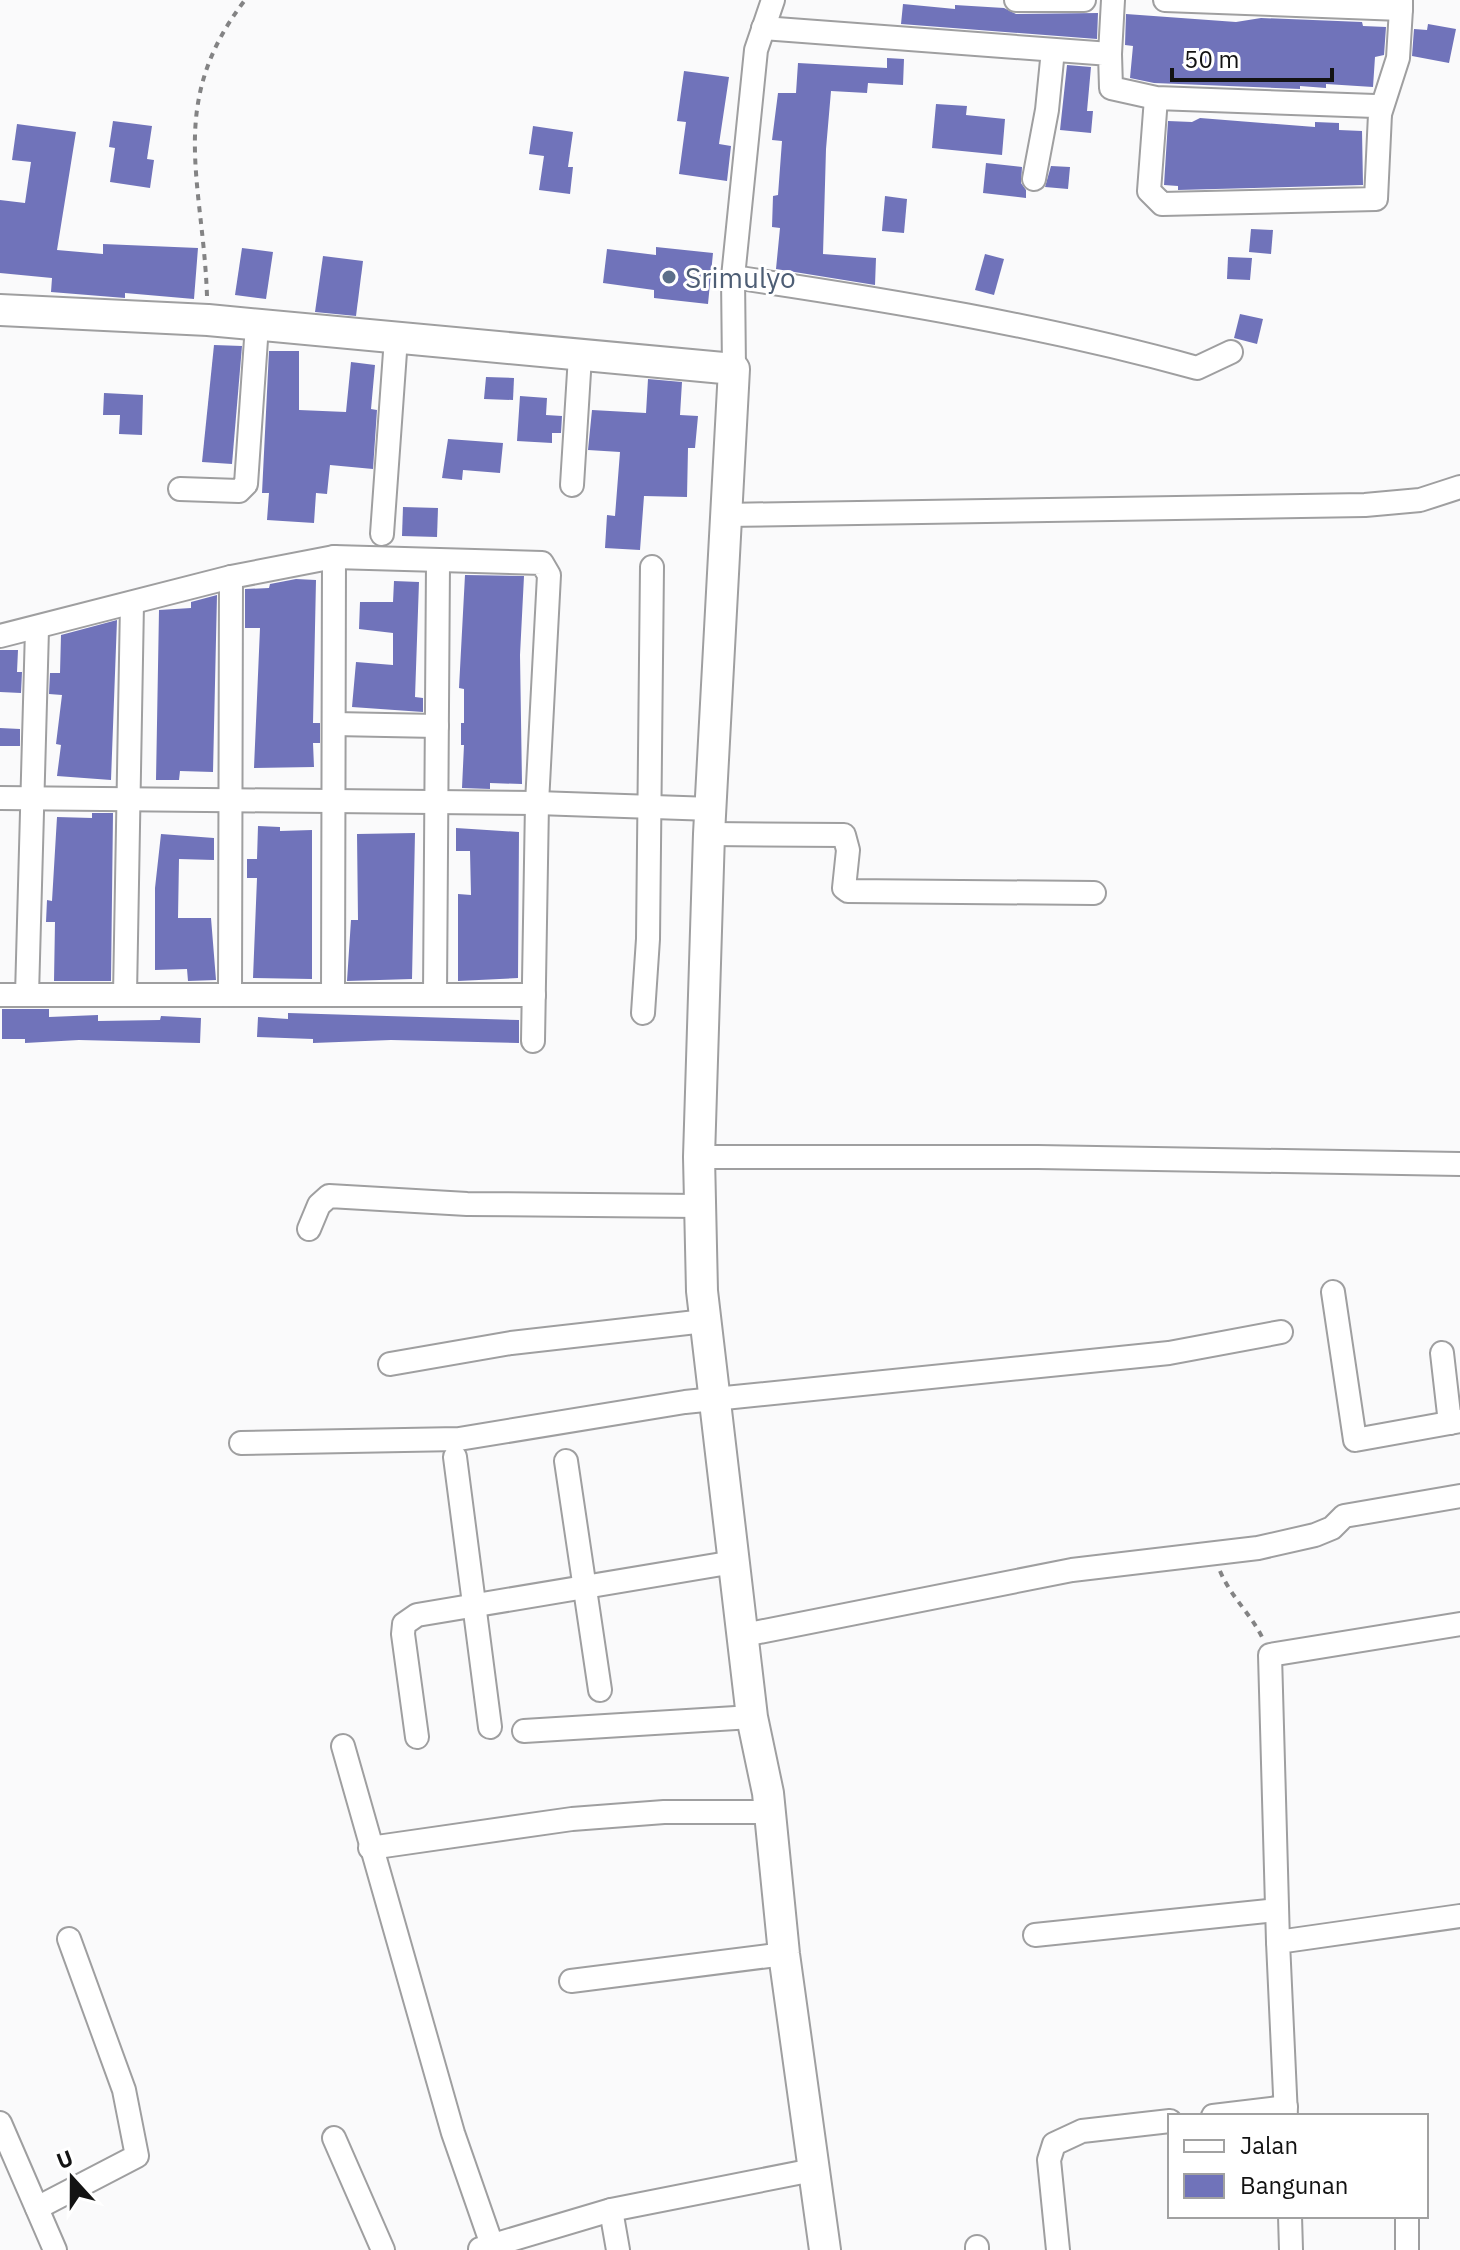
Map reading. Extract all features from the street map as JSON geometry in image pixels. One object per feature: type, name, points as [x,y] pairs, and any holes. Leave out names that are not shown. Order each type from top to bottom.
[{"type":"street","points":[[773,0],[756,50],[722,369],[724,515],[707,817],[711,1157],[684,1207],[689,1323],[711,1399],[734,1562],[754,1632],[752,1717],[768,1793],[773,1956],[825,2250]]},
{"type":"street","points":[[1016,0],[1084,0]]},
{"type":"street","points":[[1113,0],[1111,88],[1156,98],[1375,106],[1380,114]]},
{"type":"street","points":[[1156,98],[1149,191],[1162,204],[1376,199],[1380,114],[1398,58],[1401,5],[1165,0]]},
{"type":"street","points":[[763,28],[1110,54]]},
{"type":"street","points":[[1034,179],[1047,110],[1053,50]]},
{"type":"street","points":[[733,277],[949,311],[1109,343],[1197,368],[1231,352]]},
{"type":"street","points":[[0,310],[208,320],[722,369]]},
{"type":"street","points":[[180,489],[239,491],[246,484],[257,325]]},
{"type":"street","points":[[382,534],[396,338]]},
{"type":"street","points":[[572,485],[580,356]]},
{"type":"street","points":[[724,515],[1365,505],[1420,500],[1460,487]]},
{"type":"street","points":[[333,995],[334,557]]},
{"type":"street","points":[[0,636],[231,577],[334,557],[438,563],[538,561],[546,568],[537,803],[533,1041]]},
{"type":"street","points":[[435,995],[438,563]]},
{"type":"street","points":[[643,1013],[652,567]]},
{"type":"street","points":[[230,995],[231,577]]},
{"type":"street","points":[[125,995],[132,603]]},
{"type":"street","points":[[27,995],[37,629]]},
{"type":"street","points":[[334,724],[437,726]]},
{"type":"street","points":[[0,798],[674,806],[707,817],[844,835],[848,850],[844,888],[848,891],[1094,893]]},
{"type":"street","points":[[0,995],[534,995]]},
{"type":"street","points":[[711,1157],[1038,1157],[1460,1164]]},
{"type":"street","points":[[309,1229],[319,1205],[329,1196],[467,1204],[684,1207]]},
{"type":"street","points":[[1333,1292],[1355,1440],[1455,1422],[1442,1353]]},
{"type":"street","points":[[390,1364],[511,1343],[689,1323]]},
{"type":"street","points":[[241,1443],[459,1439],[711,1399],[1169,1353],[1281,1332]]},
{"type":"street","points":[[455,1457],[490,1727]]},
{"type":"street","points":[[566,1461],[587,1586],[600,1690]]},
{"type":"street","points":[[754,1632],[1072,1570],[1213,1555],[1315,1535],[1332,1528],[1344,1516],[1460,1496]]},
{"type":"street","points":[[417,1737],[404,1624],[417,1615],[734,1562]]},
{"type":"street","points":[[1250,2114],[1286,2112],[1270,1655],[1460,1624]]},
{"type":"street","points":[[524,1731],[752,1717]]},
{"type":"street","points":[[343,1746],[485,2248],[611,2210],[813,2170]]},
{"type":"street","points":[[370,1848],[572,1819],[664,1812],[767,1812]]},
{"type":"street","points":[[1035,1935],[1277,1910]]},
{"type":"street","points":[[1278,1942],[1460,1916]]},
{"type":"street","points":[[37,2208],[137,2156],[124,2090],[69,1939]]},
{"type":"street","points":[[571,1981],[773,1956]]},
{"type":"street","points":[[1058,2250],[1049,2160],[1054,2144],[1082,2131],[1168,2121]]},
{"type":"street","points":[[0,2123],[55,2250]]},
{"type":"street","points":[[334,2138],[383,2250]]},
{"type":"street","points":[[611,2210],[618,2250]]},
{"type":"street","points":[[1290,2218],[1291,2250]]},
{"type":"street","points":[[1407,2218],[1407,2250]]},
{"type":"path","points":[[208,320],[205,240],[194,169],[194,114],[200,85],[216,44],[245,0]]},
{"type":"path","points":[[1213,1555],[1232,1596],[1251,1614]]},
{"type":"building","points":[[903,4],[955,9],[955,5],[1004,8],[1016,14],[1098,13],[1097,39],[901,24]]},
{"type":"building","points":[[1126,14],[1236,22],[1261,18],[1362,22],[1363,26],[1386,27],[1384,55],[1375,57],[1373,87],[1326,84],[1326,88],[1300,86],[1300,89],[1154,83],[1130,78],[1133,46],[1125,45]]},
{"type":"building","points":[[1428,24],[1456,29],[1449,63],[1412,56],[1414,29],[1427,30]]},
{"type":"building","points":[[887,58],[904,59],[903,85],[868,83],[867,93],[831,91],[826,149],[823,254],[876,258],[875,285],[776,269],[780,228],[772,227],[773,196],[778,195],[782,141],[772,140],[778,93],[796,93],[798,63],[887,68]]},
{"type":"building","points":[[1067,65],[1091,67],[1087,111],[1093,111],[1091,133],[1060,130]]},
{"type":"building","points":[[684,71],[729,77],[719,144],[731,146],[727,181],[679,174],[686,122],[677,121]]},
{"type":"building","points":[[936,104],[967,106],[966,115],[1005,119],[1002,155],[932,148]]},
{"type":"building","points":[[1200,118],[1315,127],[1315,122],[1339,123],[1339,130],[1362,131],[1363,185],[1178,190],[1178,186],[1164,185],[1168,121],[1192,122]]},
{"type":"building","points":[[113,121],[152,126],[147,159],[154,160],[150,188],[110,182],[115,148],[109,147]]},
{"type":"building","points":[[17,124],[76,132],[57,250],[103,254],[103,244],[198,248],[194,299],[125,293],[125,298],[51,292],[52,278],[0,273],[0,200],[25,203],[31,162],[12,160]]},
{"type":"building","points":[[533,126],[573,132],[568,167],[573,167],[570,194],[539,190],[544,156],[529,154]]},
{"type":"building","points":[[986,163],[1022,167],[1021,183],[1026,190],[1026,198],[983,193]]},
{"type":"building","points":[[1051,166],[1070,167],[1068,189],[1045,187]]},
{"type":"building","points":[[885,196],[907,199],[904,233],[882,231]]},
{"type":"building","points":[[1251,229],[1273,230],[1271,254],[1249,252]]},
{"type":"building","points":[[656,247],[713,253],[708,304],[654,298],[654,290],[603,283],[607,249],[656,255]]},
{"type":"building","points":[[242,248],[273,252],[266,299],[235,295]]},
{"type":"building","points":[[985,254],[1004,259],[994,295],[975,290]]},
{"type":"building","points":[[323,256],[363,261],[356,316],[315,312]]},
{"type":"building","points":[[1228,257],[1252,258],[1250,280],[1227,279]]},
{"type":"building","points":[[1240,314],[1263,319],[1257,344],[1234,338]]},
{"type":"building","points":[[214,345],[242,346],[232,464],[202,462]]},
{"type":"building","points":[[269,351],[299,351],[299,410],[346,412],[351,362],[375,365],[371,409],[377,410],[373,469],[330,465],[327,494],[316,493],[314,523],[267,520],[269,493],[262,493]]},
{"type":"building","points":[[486,377],[514,378],[513,400],[484,399]]},
{"type":"building","points":[[648,379],[682,382],[680,415],[698,416],[695,448],[688,448],[687,497],[644,496],[640,550],[605,548],[607,515],[615,516],[620,452],[588,450],[592,410],[646,413]]},
{"type":"building","points":[[104,393],[143,395],[142,435],[119,434],[120,415],[103,415]]},
{"type":"building","points":[[520,396],[547,398],[546,415],[562,416],[561,433],[552,433],[552,443],[517,441]]},
{"type":"building","points":[[448,439],[503,443],[500,473],[463,470],[462,480],[442,478]]},
{"type":"building","points":[[403,507],[438,508],[437,537],[402,536]]},
{"type":"building","points":[[465,575],[524,576],[520,655],[522,784],[490,783],[490,789],[462,788],[464,689],[459,688]]},
{"type":"building","points":[[296,579],[316,580],[313,723],[320,723],[320,743],[313,743],[314,767],[254,768],[260,628],[245,628],[245,589],[269,588],[270,584]]},
{"type":"building","points":[[394,581],[419,582],[415,697],[423,698],[423,712],[352,707],[356,662],[393,665],[393,633],[359,629],[360,602],[393,602]]},
{"type":"building","points":[[217,595],[213,772],[180,771],[179,780],[156,780],[159,610],[191,608],[191,602]]},
{"type":"building","points":[[117,620],[111,780],[57,776],[61,745],[56,744],[62,695],[49,694],[50,673],[60,673],[61,635]]},
{"type":"building","points":[[0,650],[18,650],[17,672],[22,672],[21,693],[0,692]]},
{"type":"building","points":[[0,728],[20,729],[20,746],[0,746]]},
{"type":"building","points":[[92,813],[113,813],[111,981],[54,981],[55,922],[46,922],[47,900],[52,901],[57,817],[92,818]]},
{"type":"building","points":[[258,826],[280,827],[280,831],[312,830],[312,979],[253,978],[257,878],[247,878],[247,859],[257,859]]},
{"type":"building","points":[[456,828],[519,832],[518,978],[458,981],[458,894],[471,895],[470,851],[456,851]]},
{"type":"building","points":[[415,833],[412,979],[347,981],[351,920],[358,920],[357,834]]},
{"type":"building","points":[[161,834],[214,838],[214,860],[179,859],[178,918],[211,918],[216,980],[188,981],[187,969],[155,970],[155,888]]},
{"type":"building","points":[[2,1009],[49,1009],[49,1017],[98,1015],[98,1021],[160,1020],[161,1016],[201,1018],[200,1043],[79,1040],[25,1043],[25,1039],[2,1039]]},
{"type":"building","points":[[288,1013],[519,1020],[519,1043],[391,1040],[313,1043],[313,1039],[257,1037],[258,1017],[288,1019]]},
{"type":"place","name":"Srimulyo","points":[[669,277]]}]
